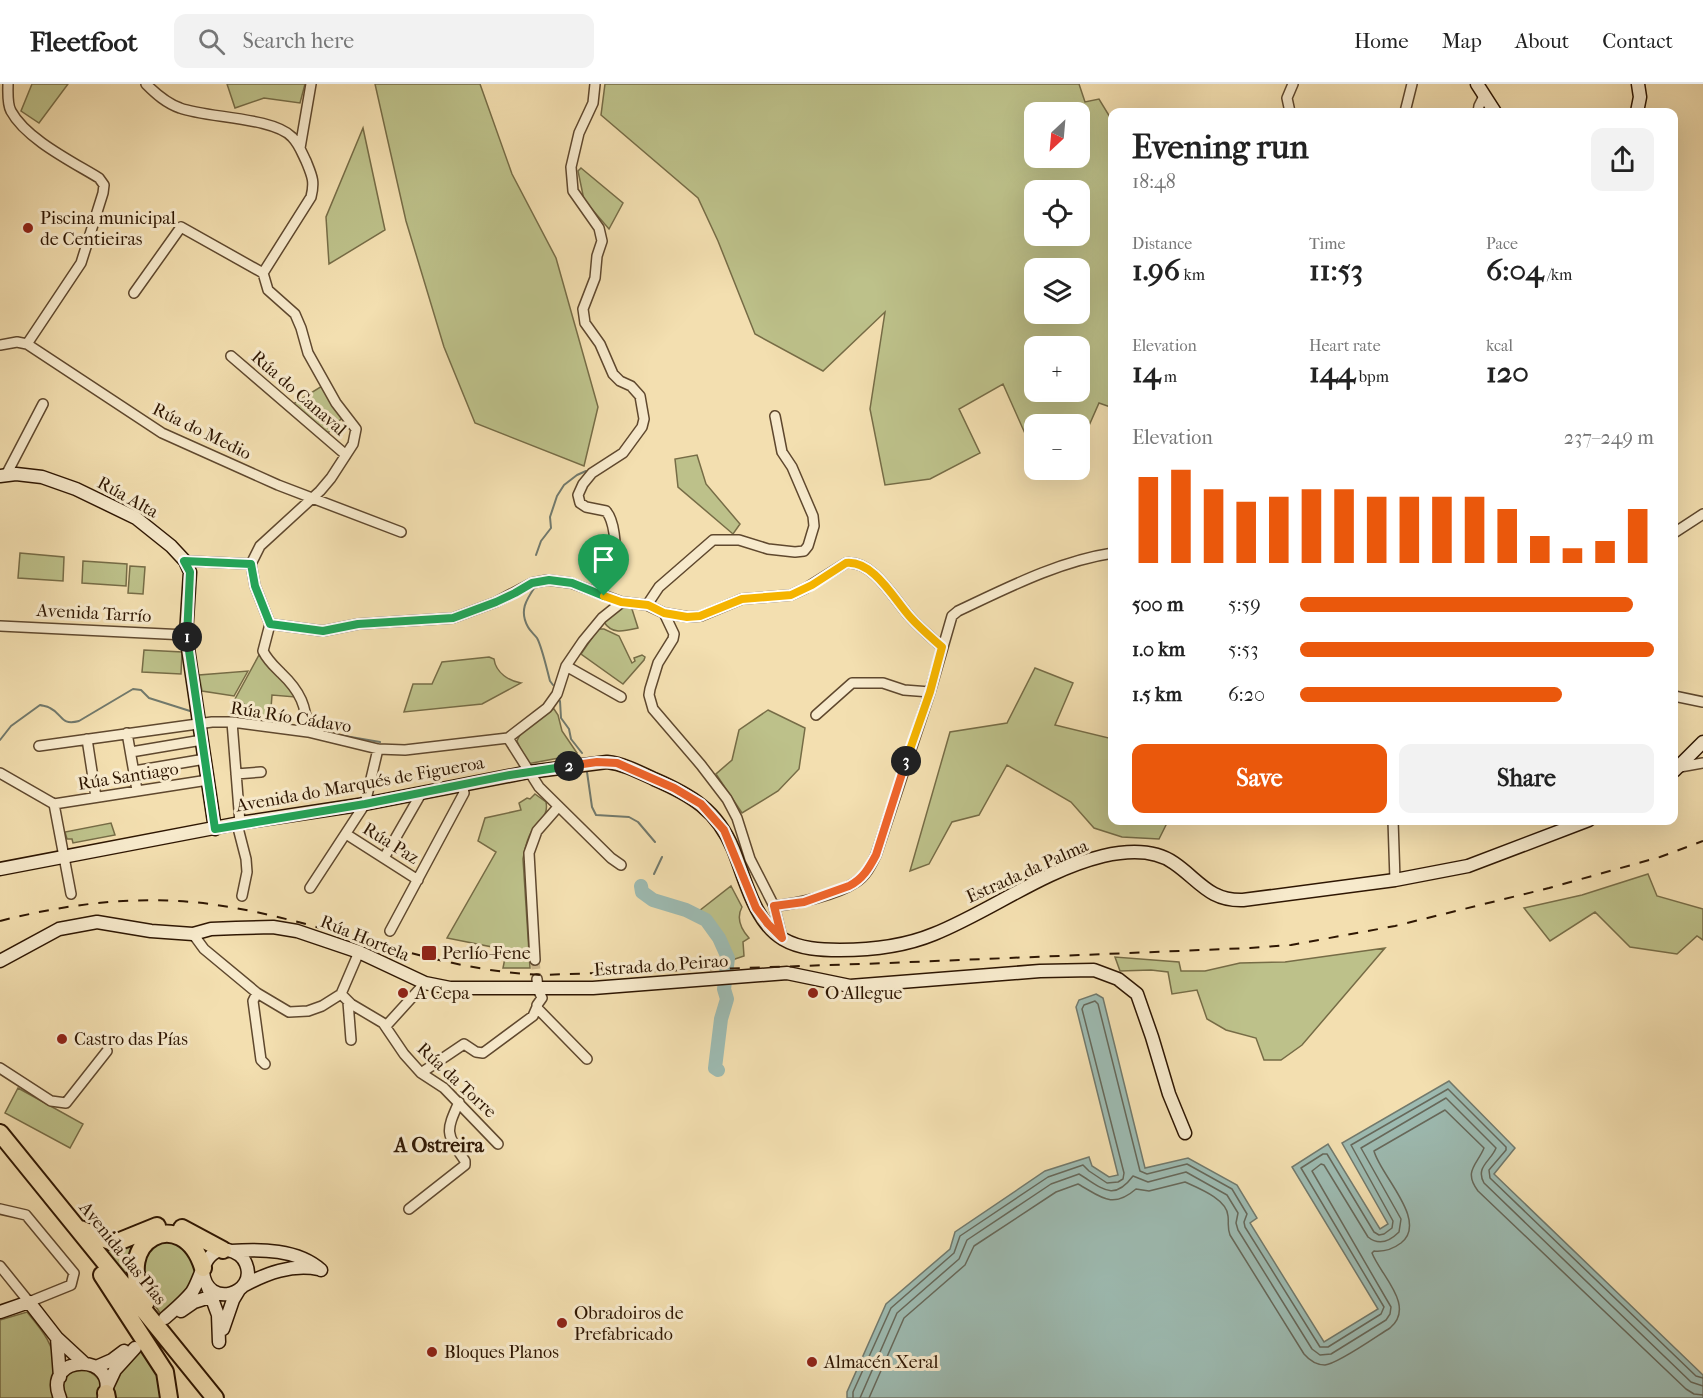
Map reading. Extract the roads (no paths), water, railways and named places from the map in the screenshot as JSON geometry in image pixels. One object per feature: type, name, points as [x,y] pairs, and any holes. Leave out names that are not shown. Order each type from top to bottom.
[{"type":"highway","name":"Avenida das Pías","points":[[0,1132],[78,1229],[165,1324],[215,1398]]},
{"type":"highway","name":"Avenida das Pías","points":[[0,1150],[203,1398]]},
{"type":"highway","points":[[78,1229],[110,1241],[120,1241],[159,1225],[169,1224],[178,1226],[227,1250]]},
{"type":"highway","points":[[165,1324],[139,1291],[134,1275],[135,1261],[140,1249],[148,1240],[157,1236],[166,1234],[178,1236],[192,1244],[204,1274]]},
{"type":"highway","points":[[102,1275],[165,1372],[169,1398]]},
{"type":"street","points":[[0,345],[17,342],[27,344],[81,263],[104,193],[104,185],[99,178],[42,142],[19,122],[9,110],[8,84]]},
{"type":"street","points":[[146,84],[169,104],[183,110],[227,116],[269,126],[291,135],[300,148],[314,182],[311,197],[263,273]]},
{"type":"street","points":[[300,148],[310,84]]},
{"type":"street","points":[[595,84],[593,103],[579,133],[571,167],[573,191],[599,228],[602,241],[597,256],[595,278],[583,309],[585,323],[600,344],[613,374],[620,381],[631,386],[640,396],[644,419],[642,427],[623,453],[592,473],[578,495],[580,503],[586,507],[606,512],[614,527],[616,543],[614,554],[600,579],[600,589],[604,596]]},
{"type":"street","points":[[1289,108],[1287,98],[1293,84]]},
{"type":"street","points":[[1406,108],[1412,84]]},
{"type":"street","points":[[1477,84],[1492,108]]},
{"type":"street","points":[[1638,84],[1640,97],[1638,108]]},
{"type":"street","points":[[1480,108],[1484,96]]},
{"type":"street","points":[[134,293],[181,227],[263,273],[268,290],[294,314],[301,328],[308,353],[336,402],[356,429],[353,444],[331,478],[260,546],[251,564],[255,586],[270,624],[263,651],[267,660],[298,692],[306,711],[308,732]]},
{"type":"street","name":"Rúa do Medio","points":[[27,344],[162,433],[278,485],[401,532]]},
{"type":"street","name":"Rúa do Canaval","points":[[231,356],[346,455]]},
{"type":"street","name":"Rúa Alta","points":[[3,476],[43,405]]},
{"type":"street","points":[[648,605],[659,587],[713,540],[739,540],[768,549],[795,552],[804,551],[808,546],[814,526],[813,516],[792,467],[782,452],[775,416]]},
{"type":"street","name":"Rúa Alta","points":[[3,476],[16,474],[42,477],[76,489],[136,518],[171,546],[184,561]]},
{"type":"street","points":[[1678,530],[1703,514]]},
{"type":"street","points":[[774,906],[804,902],[849,886],[869,868],[876,855],[930,692],[952,616],[958,611],[1021,582],[1083,559],[1108,554]]},
{"type":"street","points":[[184,561],[251,564]]},
{"type":"street","points":[[184,561],[190,572],[186,635],[215,829]]},
{"type":"street","points":[[270,624],[323,631],[358,624],[453,618],[496,602],[532,583],[549,580],[572,583],[621,602],[648,605],[664,613],[687,617],[700,616],[742,599],[791,595],[812,585],[846,563],[853,562],[869,571],[888,587],[910,617],[942,647]]},
{"type":"street","points":[[621,602],[602,618],[566,666],[556,694],[547,708],[508,738],[539,787],[610,858],[621,865]]},
{"type":"street","points":[[664,613],[674,634],[658,663],[650,689],[649,695],[653,709],[701,765],[727,800],[737,818],[750,859],[774,906],[782,938]]},
{"type":"street","name":"Avenida Tarrío","points":[[0,626],[186,635]]},
{"type":"street","points":[[566,666],[621,697]]},
{"type":"street","points":[[816,715],[852,683],[883,683],[904,690],[930,692]]},
{"type":"street","points":[[1678,697],[1703,702]]},
{"type":"street","points":[[232,722],[238,824],[247,873],[242,896]]},
{"type":"street","name":"Rúa Río Cádavo","points":[[39,746],[199,723],[232,722],[308,732],[378,749],[405,750],[508,738]]},
{"type":"street","points":[[128,733],[137,790]]},
{"type":"street","points":[[87,739],[96,797]]},
{"type":"street","points":[[131,752],[202,740]]},
{"type":"street","points":[[1678,768],[1703,742]]},
{"type":"street","points":[[310,888],[365,804],[378,749]]},
{"type":"street","points":[[134,771],[205,759]]},
{"type":"street","name":"Estrada da Palma","points":[[585,764],[617,763],[674,788],[701,804],[724,830],[756,908],[768,924],[782,938],[819,950],[859,950],[897,945],[934,934],[1040,880],[1081,863],[1118,853],[1146,853],[1160,856],[1172,862],[1214,895],[1233,900],[1395,880],[1468,866],[1571,825]]},
{"type":"street","points":[[1678,769],[1703,763]]},
{"type":"street","name":"Avenida do Marqués de Figueroa","points":[[0,869],[238,824],[365,804],[462,784],[585,764]]},
{"type":"street","points":[[236,774],[261,772]]},
{"type":"street","points":[[0,773],[54,804],[71,894]]},
{"type":"street","name":"Rúa Santiago","points":[[54,804],[208,780]]},
{"type":"street","points":[[390,931],[464,793],[462,784]]},
{"type":"street","points":[[384,858],[422,792]]},
{"type":"street","points":[[535,960],[529,853],[537,831],[558,807]]},
{"type":"street","points":[[1393,825],[1395,880]]},
{"type":"street","name":"Rúa Paz","points":[[346,834],[418,880]]},
{"type":"street","name":"Rúa Hortela","points":[[0,961],[59,929],[85,923],[110,923],[151,931],[193,934],[211,929],[273,927],[317,936],[359,952],[425,983],[450,988],[537,984]]},
{"type":"street","points":[[193,934],[204,949],[257,993],[289,1012],[308,1011],[344,998]]},
{"type":"street","points":[[351,1040],[344,998],[359,952]]},
{"type":"street","name":"Estrada do Peirao","points":[[537,984],[593,988],[734,979],[787,973],[850,986],[887,985],[1040,971],[1094,970],[1118,979],[1137,994],[1168,1094],[1185,1133]]},
{"type":"street","points":[[386,1026],[425,983]]},
{"type":"street","points":[[422,1073],[464,1044],[476,1052],[483,1053],[533,1016],[542,998],[537,984]]},
{"type":"street","points":[[257,993],[253,1001],[261,1060],[265,1064]]},
{"type":"street","name":"Rúa da Torre","points":[[344,998],[386,1026],[404,1054],[422,1073],[459,1102],[498,1144]]},
{"type":"street","points":[[537,1007],[586,1059]]},
{"type":"street","points":[[0,1068],[51,1101],[66,1103],[107,1051]]},
{"type":"street","points":[[409,1209],[465,1165],[465,1161],[449,1137],[449,1124],[459,1102]]},
{"type":"street","points":[[0,1312],[71,1285],[74,1273],[26,1215],[1,1210]]},
{"type":"street","points":[[249,1249],[291,1254],[313,1262],[321,1270],[291,1268],[269,1273],[226,1295],[215,1295],[194,1302],[165,1324],[192,1292],[204,1274],[212,1254],[227,1250],[249,1249]]},
{"type":"street","points":[[204,1274],[215,1295],[219,1342],[233,1300],[248,1272],[246,1265],[237,1254],[227,1250]]},
{"type":"street","points":[[0,1266],[57,1338],[104,1376],[106,1394]]},
{"type":"street","points":[[57,1338],[60,1398]]},
{"type":"street","points":[[60,1377],[70,1366],[90,1365],[112,1360],[134,1346],[115,1370],[106,1394]]},
{"type":"water","points":[[1096,994],[1103,998],[1145,1168],[1188,1158],[1237,1185],[1257,1218],[1250,1223],[1324,1342],[1378,1309],[1292,1167],[1328,1144],[1380,1229],[1388,1224],[1342,1143],[1449,1081],[1515,1148],[1494,1174],[1703,1375],[1703,1398],[847,1398],[847,1392],[886,1304],[950,1249],[955,1232],[1045,1171],[1089,1157],[1092,1166],[1109,1177],[1118,1175],[1076,1007],[1079,1000]]},
{"type":"waterway","points":[[536,555],[541,541],[551,528],[550,517],[557,496],[564,485],[586,471]]},
{"type":"waterway","points":[[535,587],[526,601],[524,616],[528,627],[539,642],[553,685]]},
{"type":"waterway","points":[[0,740],[11,726],[40,705],[54,710],[65,721],[79,721],[133,689],[141,690],[149,698],[190,711]]},
{"type":"waterway","points":[[560,701],[561,718],[569,729],[571,739],[582,753]]},
{"type":"waterway","points":[[339,735],[380,742]]},
{"type":"waterway","points":[[587,772],[592,807],[596,815],[629,817],[638,822],[655,842]]},
{"type":"waterway","points":[[654,874],[662,857]]},
{"type":"waterway","points":[[641,886],[642,892],[653,900],[686,910],[706,920],[719,938],[728,958],[724,989],[727,999],[721,1019],[715,1068],[718,1070]]},
{"type":"tunnel","points":[[535,960],[537,979]]},
{"type":"railway","points":[[0,921],[53,909],[108,902],[135,900],[190,902],[258,912],[458,964],[541,975],[1250,948],[1291,945],[1395,926],[1549,888],[1660,857],[1703,841]]},
{"type":"place","name":"Piscina municipal de Centieiras","points":[[28,228]]},
{"type":"place","name":"Perlío-Fene","points":[[429,953]]},
{"type":"place","name":"A Cepa","points":[[403,993]]},
{"type":"place","name":"O Allegue","points":[[813,993]]},
{"type":"place","name":"Castro das Pías","points":[[62,1039]]},
{"type":"place","name":"Obradoiros de Prefabricado","points":[[562,1323]]},
{"type":"place","name":"Bloques Planos","points":[[432,1352]]},
{"type":"place","name":"Almacén Xeral","points":[[812,1362]]},
{"type":"district","name":"A Ostreira","points":[[439,1145]]}]
